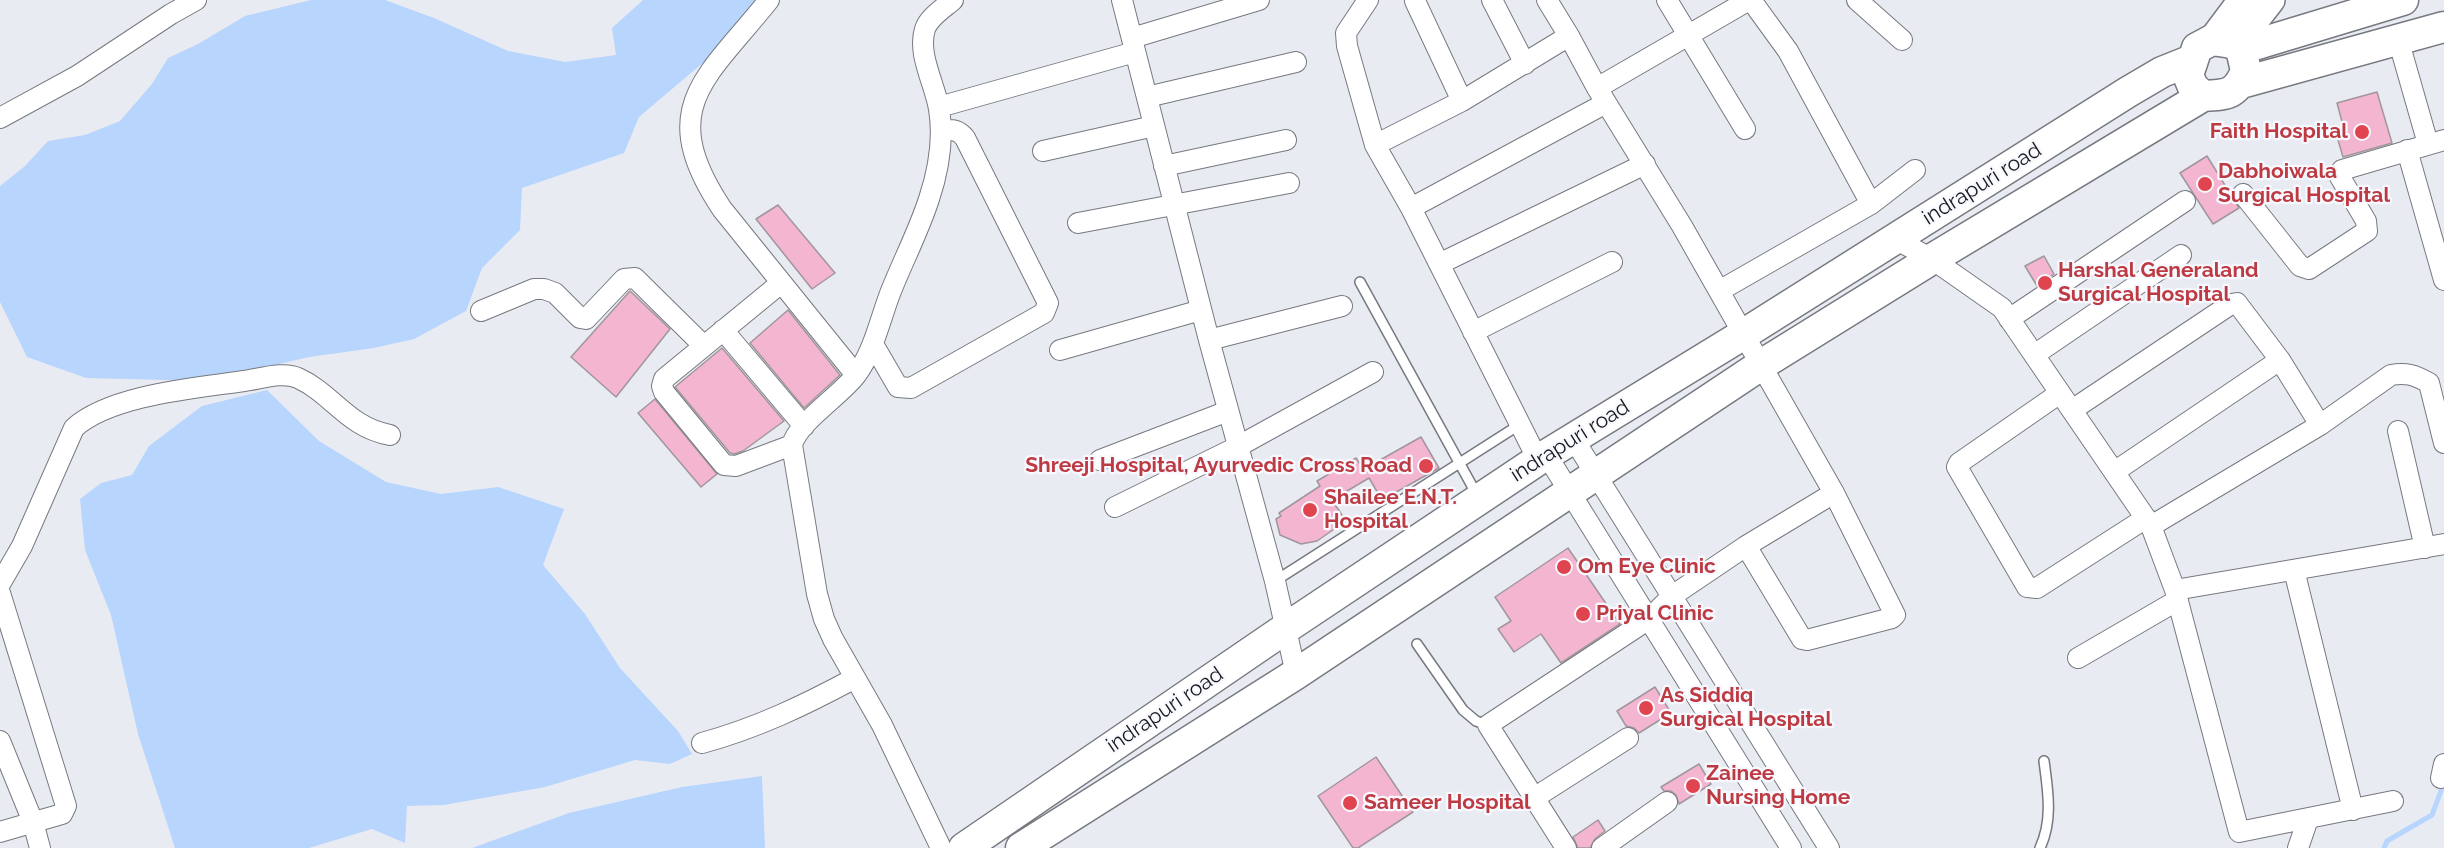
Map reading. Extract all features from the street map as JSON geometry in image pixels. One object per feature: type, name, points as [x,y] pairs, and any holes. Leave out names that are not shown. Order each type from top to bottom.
[{"type":"main road","points":[[2220,48],[2242,0]]},
{"type":"main road","points":[[2220,48],[2246,71],[2235,90],[2223,95],[2203,96],[2193,87],[2188,75],[2271,0]]},
{"type":"main road","name":"indrapuri road","points":[[964,848],[1286,628],[1542,457],[1743,334],[2128,92],[2162,72],[2220,48],[2403,0]]},
{"type":"main road","points":[[2241,83],[2444,27]]},
{"type":"main road","name":"indrapuri road","points":[[1021,848],[1296,674],[1761,365],[2203,96]]},
{"type":"street","points":[[0,118],[77,76],[196,0]]},
{"type":"street","points":[[769,0],[726,49],[699,89],[689,116],[689,139],[704,183],[722,209],[856,375]]},
{"type":"street","points":[[941,848],[913,786],[833,639],[817,594],[792,446],[794,438],[804,426],[856,375],[873,344],[890,294],[929,199],[939,161],[942,130],[939,107],[923,46],[925,28],[931,19],[953,0]]},
{"type":"street","points":[[1122,0],[1237,447],[1275,582],[1296,674]]},
{"type":"street","points":[[939,107],[1134,45],[1258,0]]},
{"type":"street","points":[[1492,0],[1525,64]]},
{"type":"street","points":[[1547,0],[1601,96],[1645,164],[1719,291],[1834,493],[1895,615],[1892,618],[1806,640],[1802,639],[1746,546]]},
{"type":"street","points":[[1667,0],[1745,129]]},
{"type":"street","points":[[1411,208],[1601,96],[1690,35],[1750,0],[1788,51],[1871,204]]},
{"type":"street","points":[[1857,0],[1902,40]]},
{"type":"street","points":[[1415,1],[1462,101]]},
{"type":"street","points":[[1363,2],[1346,33],[1347,46],[1375,145],[1411,208],[1519,425],[1570,492],[1791,848]]},
{"type":"street","points":[[1375,145],[1462,101],[1569,36]]},
{"type":"street","points":[[2243,194],[2300,266],[2309,269],[2367,231],[2366,221],[2340,177],[2342,170],[2436,142],[2397,39]]},
{"type":"street","points":[[1147,97],[1296,62]]},
{"type":"street","points":[[1043,151],[1154,126]]},
{"type":"street","points":[[873,344],[898,387],[911,388],[1044,313],[1047,308],[1047,303],[965,138],[954,129],[942,130]]},
{"type":"street","points":[[1164,166],[1286,140]]},
{"type":"street","points":[[2407,150],[2444,280]]},
{"type":"street","points":[[1439,264],[1645,164]]},
{"type":"street","points":[[1719,291],[1871,204],[1915,170]]},
{"type":"street","points":[[1078,223],[1289,183]]},
{"type":"street","points":[[2009,319],[2185,201]]},
{"type":"street","points":[[1895,238],[1932,259],[2002,308],[2148,522],[2177,595],[2237,829],[2244,832],[2393,801]]},
{"type":"street","points":[[2034,355],[2181,255]]},
{"type":"street","points":[[1473,332],[1612,262]]},
{"type":"street","points":[[481,311],[534,289],[544,288],[555,293],[580,318],[586,319],[624,279],[630,277],[635,278],[704,346]]},
{"type":"street","points":[[781,282],[664,380],[662,386],[664,392],[724,465],[736,466],[792,446]]},
{"type":"street","points":[[2072,410],[2231,304],[2237,303],[2280,360],[2320,425]]},
{"type":"street","points":[[1209,340],[1342,306]]},
{"type":"street","points":[[1060,350],[1201,310]]},
{"type":"street","points":[[723,330],[804,426]]},
{"type":"street","points":[[2115,472],[2280,360]]},
{"type":"street","points":[[1115,507],[1237,447],[1373,372]]},
{"type":"street","points":[[2060,393],[1959,463],[1957,467],[2027,587],[2037,588],[2320,425],[2391,375],[2404,373],[2429,383],[2444,443]]},
{"type":"street","points":[[0,584],[22,546],[74,428],[85,418],[103,411],[165,392],[290,375],[310,385],[362,425],[390,435]]},
{"type":"street","points":[[1100,460],[1228,411]]},
{"type":"street","points":[[2078,658],[2177,595],[2294,570],[2434,546],[2398,431]]},
{"type":"street","points":[[1573,438],[1829,848]]},
{"type":"street","points":[[1566,848],[1488,725],[1649,619],[1672,596],[1746,546],[1834,493]]},
{"type":"street","points":[[2294,570],[2353,810]]},
{"type":"street","points":[[0,593],[66,806],[62,814],[0,832]]},
{"type":"street","points":[[702,743],[760,725],[855,678]]},
{"type":"street","points":[[1534,798],[1628,738]]},
{"type":"street","points":[[0,741],[33,822],[40,848]]},
{"type":"street","points":[[1602,848],[1667,802]]},
{"type":"street","points":[[2298,848],[2308,819]]},
{"type":"lane","points":[[1360,282],[1480,500]]},
{"type":"lane","points":[[1275,582],[1519,425]]},
{"type":"lane","points":[[1417,644],[1463,710],[1476,721],[1488,725]]},
{"type":"lane","points":[[2040,848],[2046,836],[2050,799],[2043,761]]},
{"type":"water","points":[[311,0],[385,0],[434,18],[508,51],[565,62],[616,55],[612,28],[643,0],[761,0],[711,56],[639,117],[624,153],[522,188],[520,230],[482,268],[466,311],[414,339],[374,348],[309,357],[207,381],[86,378],[27,357],[0,302],[0,186],[25,166],[48,141],[85,135],[120,121],[152,84],[168,58],[198,44],[245,16]]},
{"type":"water","points":[[267,390],[319,441],[386,482],[441,494],[498,487],[564,509],[543,565],[585,614],[620,668],[678,731],[692,754],[670,764],[635,760],[545,787],[444,805],[407,806],[405,843],[372,829],[309,848],[175,848],[138,734],[111,615],[85,550],[80,499],[101,483],[132,475],[149,446],[202,406]]},
{"type":"water","points":[[762,776],[765,848],[472,848],[569,813],[682,787]]},
{"type":"building","points":[[2377,92],[2392,143],[2343,157],[2338,140],[2346,137],[2337,103]]},
{"type":"building","points":[[2207,156],[2239,208],[2213,224],[2180,173]]},
{"type":"building","points":[[778,205],[835,273],[812,289],[756,219]]},
{"type":"building","points":[[2044,256],[2054,274],[2037,286],[2025,266]]},
{"type":"building","points":[[630,291],[670,329],[616,397],[571,357]]},
{"type":"building","points":[[788,310],[840,375],[804,408],[750,343]]},
{"type":"building","points":[[722,348],[784,421],[743,451],[734,454],[730,453],[675,387]]},
{"type":"building","points":[[655,399],[717,474],[701,487],[638,413]]},
{"type":"building","points":[[1421,437],[1439,468],[1382,500],[1369,478],[1332,500],[1346,521],[1317,541],[1301,544],[1280,535],[1276,519],[1281,516],[1279,513],[1320,486],[1317,481],[1356,458],[1365,471],[1364,469]]},
{"type":"building","points":[[1568,548],[1620,624],[1561,663],[1541,634],[1514,652],[1498,629],[1511,621],[1495,597]]},
{"type":"building","points":[[1655,687],[1671,713],[1639,733],[1634,728],[1626,726],[1617,711]]},
{"type":"building","points":[[1376,757],[1413,812],[1358,848],[1353,848],[1318,796]]},
{"type":"building","points":[[1699,764],[1711,784],[1679,804],[1676,795],[1671,791],[1664,791],[1661,787]]},
{"type":"building","points":[[1598,820],[1605,831],[1595,839],[1590,848],[1578,848],[1573,837]]},
{"type":"waterway","points":[[2384,848],[2387,841],[2432,815],[2444,783]]},
{"type":"place","name":"Faith Hospital","points":[[2362,132]]},
{"type":"place","name":"Dabhoiwala Surgical Hospital","points":[[2205,184]]},
{"type":"place","name":"Harshal Generaland Surgical Hospital","points":[[2045,283]]},
{"type":"place","name":"Shreeji Hospital, Ayurvedic Cross Road","points":[[1426,466]]},
{"type":"place","name":"Shailee E.N.T. Hospital","points":[[1310,510]]},
{"type":"place","name":"Om Eye Clinic","points":[[1564,567]]},
{"type":"place","name":"Priyal Clinic","points":[[1583,614]]},
{"type":"place","name":"As Siddiq Surgical Hospital","points":[[1646,708]]},
{"type":"place","name":"Zainee Nursing Home","points":[[1693,786]]},
{"type":"place","name":"Sameer Hospital","points":[[1350,803]]}]
